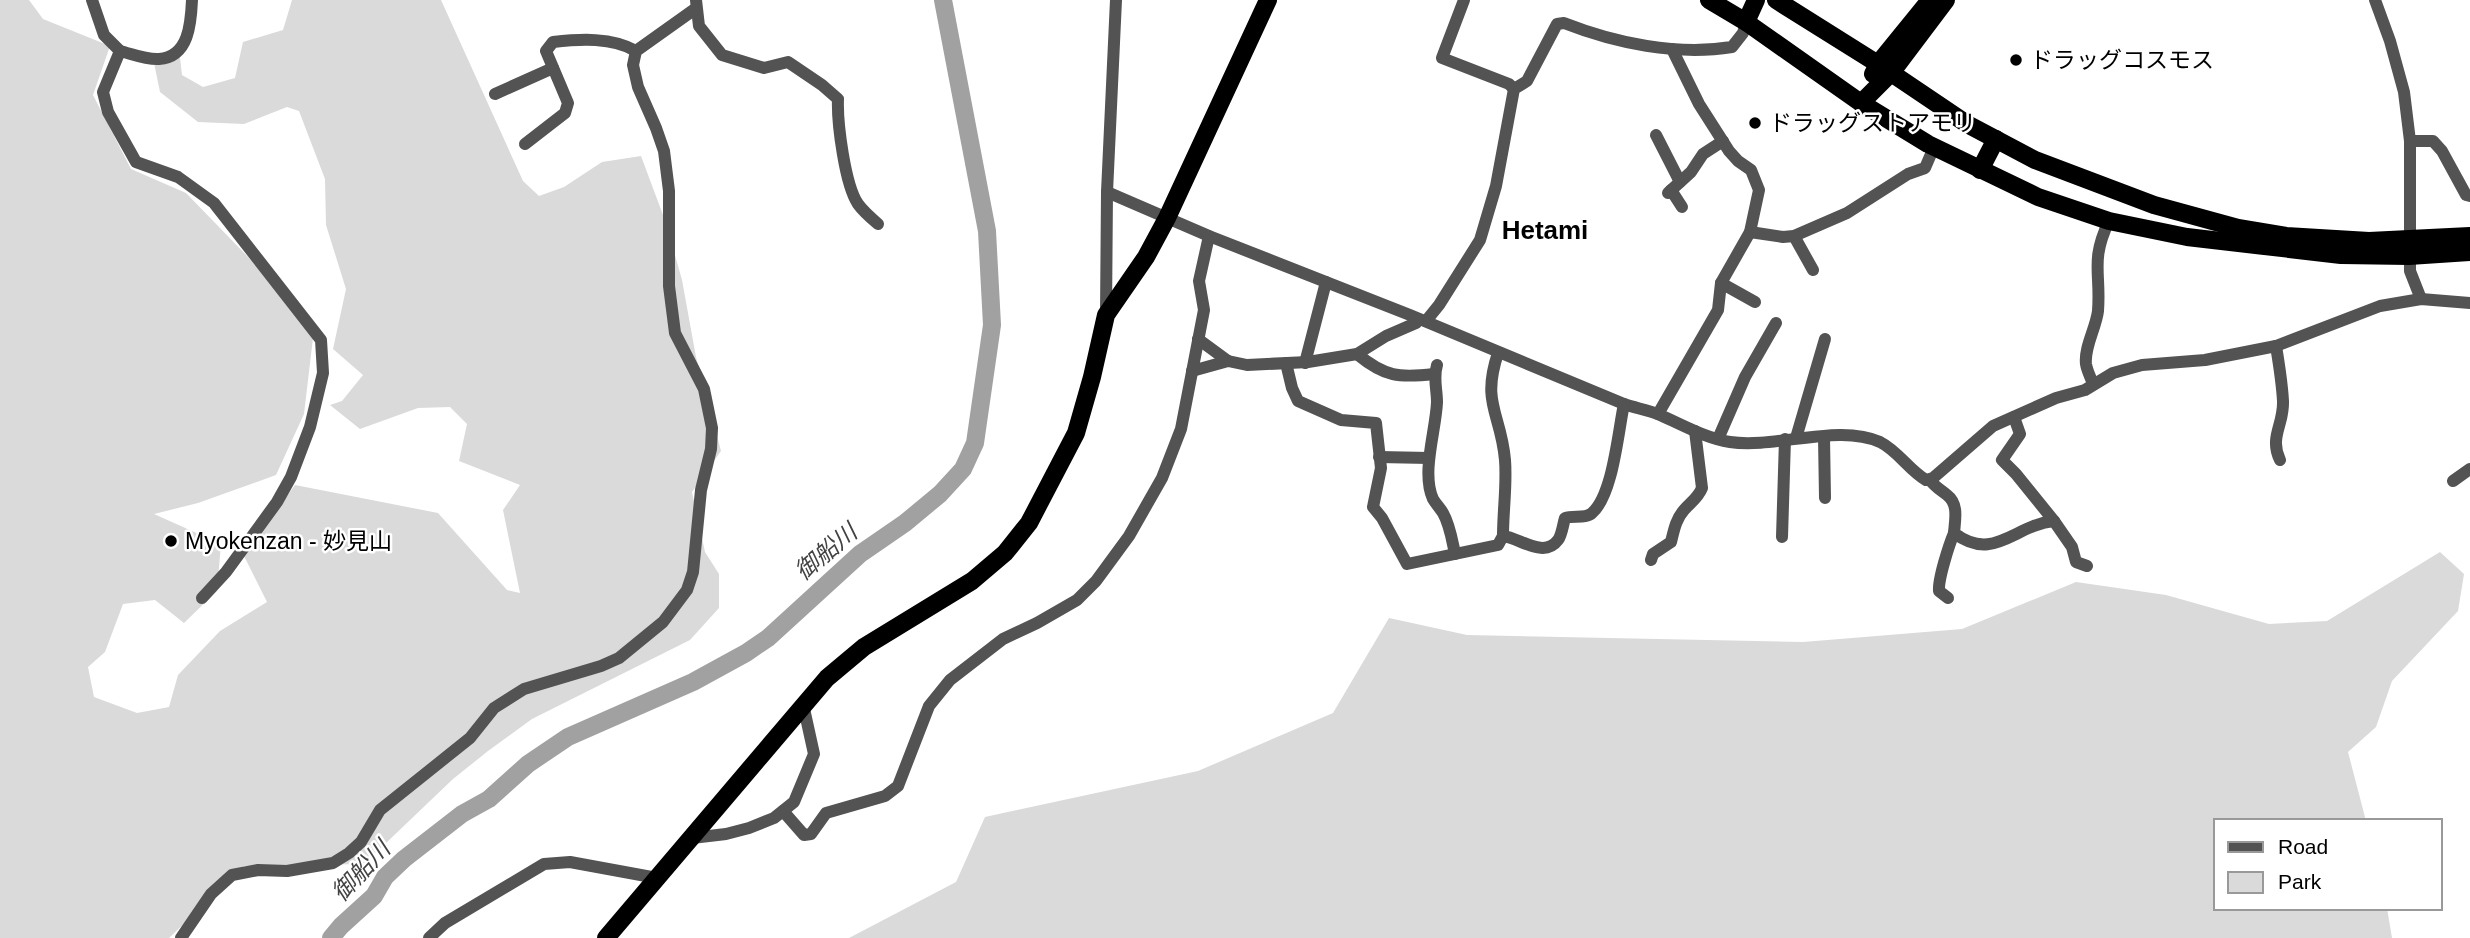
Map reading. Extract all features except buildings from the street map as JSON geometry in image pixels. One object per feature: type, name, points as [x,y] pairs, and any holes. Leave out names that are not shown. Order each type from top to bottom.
[{"type":"highway","points":[[606,938],[827,678],[864,647],[972,581],[1005,553],[1029,523],[1076,433],[1106,315],[1146,257],[1167,218],[1268,0]]},
{"type":"highway","points":[[1709,0],[1746,22],[1861,103],[1934,147],[2038,197],[2109,221],[2187,237],[2341,255],[2409,248],[2470,236]]},
{"type":"highway","points":[[1746,22],[1756,0]]},
{"type":"highway","points":[[1776,0],[1967,124],[2035,160],[2154,205],[2238,228],[2274,234],[2470,252]]},
{"type":"highway","points":[[1884,68],[1947,0]]},
{"type":"highway","points":[[1861,103],[1927,1]]},
{"type":"highway","points":[[1980,170],[1996,139]]},
{"type":"highway","points":[[2109,221],[2118,191]]},
{"type":"street","points":[[92,0],[104,35],[120,51],[159,59],[172,55],[183,46],[191,22],[192,0]]},
{"type":"street","points":[[1106,315],[1107,192],[1116,0]]},
{"type":"street","points":[[1464,0],[1442,58],[1509,84],[1514,89]]},
{"type":"street","points":[[2375,0],[2400,79],[2410,141],[2410,271],[2421,299]]},
{"type":"street","points":[[181,938],[211,894],[232,876],[258,870],[287,871],[333,863],[349,853],[361,842],[380,810],[470,738],[494,708],[524,689],[619,658],[663,622],[687,590],[693,572],[701,490],[711,449],[712,428],[704,389],[675,333],[669,286],[669,191],[664,151],[638,87],[633,65],[636,51],[696,4]]},
{"type":"street","points":[[696,4],[699,26],[722,55],[764,68],[788,62],[838,99],[846,174],[851,191],[858,205],[878,224]]},
{"type":"street","points":[[1198,339],[1227,361],[1247,365],[1305,363],[1357,355],[1386,336],[1422,320],[1439,305],[1480,240],[1496,186],[1514,89],[1527,81],[1553,29],[1561,23],[1604,36],[1672,49],[1732,47],[1746,22]]},
{"type":"street","points":[[525,144],[565,113],[568,103],[546,51],[553,42],[599,41],[636,51]]},
{"type":"street","points":[[1658,414],[1718,310],[1721,283],[1750,232],[1759,190],[1751,170],[1738,161],[1699,104],[1672,49]]},
{"type":"street","points":[[120,51],[103,92],[108,112],[135,162],[178,177],[214,203],[321,340],[323,373],[310,427],[291,478],[240,552],[202,598]]},
{"type":"street","points":[[495,94],[553,68]]},
{"type":"street","points":[[1656,135],[1673,189],[1682,207]]},
{"type":"street","points":[[1673,189],[1692,172],[1703,154],[1723,141]]},
{"type":"street","points":[[2410,141],[2433,141],[2466,195],[2470,196]]},
{"type":"street","points":[[1750,232],[1794,236],[1847,214],[1908,174],[1925,168],[1934,147]]},
{"type":"street","points":[[1107,192],[1623,404],[1658,414],[1718,439],[1758,443],[1859,436],[1884,444],[1917,475],[1930,480],[1951,497],[1954,504],[1954,533],[1946,552],[1946,563],[1939,585],[1939,591],[1948,598]]},
{"type":"street","points":[[2093,384],[2087,354],[2098,303],[2096,260],[2101,238],[2109,221]]},
{"type":"street","points":[[783,811],[804,835],[811,834],[826,813],[885,796],[898,786],[929,706],[950,680],[1003,639],[1077,600],[1096,581],[1129,536],[1162,478],[1181,429],[1204,310],[1199,281],[1209,236]]},
{"type":"street","points":[[1794,236],[1813,270]]},
{"type":"street","points":[[1305,363],[1326,282]]},
{"type":"street","points":[[1721,283],[1755,302]]},
{"type":"street","points":[[1930,480],[1993,426],[2056,398],[2085,390],[2113,373],[2142,365],[2205,360],[2276,346],[2363,311],[2421,299],[2470,303]]},
{"type":"street","points":[[1718,439],[1745,377],[1776,323]]},
{"type":"street","points":[[1782,537],[1791,439],[1825,339]]},
{"type":"street","points":[[2276,346],[2283,401],[2282,418],[2275,435],[2275,450],[2280,460]]},
{"type":"street","points":[[1286,363],[1298,401],[1341,420],[1376,423],[1381,468],[1373,507],[1382,518],[1406,564],[1498,545],[1503,536],[1505,459],[1490,392],[1490,379],[1498,353]]},
{"type":"street","points":[[1357,355],[1388,375],[1410,377],[1435,369],[1437,403],[1429,458],[1433,500],[1444,515],[1455,554]]},
{"type":"street","points":[[1192,371],[1227,361]]},
{"type":"street","points":[[1503,536],[1537,548],[1547,548],[1558,540],[1565,518],[1592,513],[1613,471],[1623,404]]},
{"type":"street","points":[[2014,417],[2020,434],[2002,460],[2054,521],[2072,547],[2076,562],[2087,566]]},
{"type":"street","points":[[1651,560],[1653,554],[1671,542],[1674,526],[1681,512],[1699,496],[1702,488],[1695,431]]},
{"type":"street","points":[[1824,437],[1825,498]]},
{"type":"street","points":[[1379,457],[1429,458]]},
{"type":"street","points":[[2453,481],[2470,469]]},
{"type":"street","points":[[1954,533],[1979,546],[1992,544],[2039,523],[2054,521]]},
{"type":"street","points":[[692,838],[749,828],[774,818],[794,802],[814,754],[803,705]]},
{"type":"street","points":[[429,938],[444,923],[544,864],[570,862],[657,878]]},
{"type":"green space","points":[[0,0],[29,0],[43,19],[110,46],[93,95],[131,169],[186,193],[251,260],[313,338],[304,414],[276,475],[198,503],[154,514],[221,544],[217,591],[184,623],[155,600],[123,604],[105,652],[88,667],[94,697],[137,713],[169,707],[178,675],[220,631],[267,602],[244,556],[295,485],[438,513],[507,590],[520,593],[503,510],[520,485],[459,461],[467,424],[450,407],[418,408],[360,429],[330,405],[342,401],[363,375],[333,349],[346,289],[326,225],[325,179],[299,111],[287,107],[244,124],[198,122],[160,92],[154,63],[180,58],[182,75],[203,87],[235,78],[243,42],[283,30],[292,0],[441,0],[523,181],[539,196],[564,187],[602,162],[641,156],[666,223],[682,280],[696,357],[721,451],[692,492],[705,552],[719,574],[719,608],[690,640],[532,719],[453,779],[364,864],[244,866],[169,938],[0,938]]},
{"type":"green space","points":[[2440,552],[2464,574],[2458,611],[2392,681],[2376,727],[2348,752],[2365,819],[2214,819],[2214,910],[2387,910],[2392,938],[849,938],[956,882],[985,817],[1198,771],[1333,713],[1389,618],[1467,635],[1803,642],[1962,629],[2076,582],[2166,595],[2269,624],[2327,621]]},
{"type":"waterway","name":"御船川","points":[[331,938],[374,896],[385,877],[404,859],[462,814],[489,799],[528,764],[568,737],[693,682],[746,653],[768,638],[860,554],[905,523],[940,494],[963,469],[975,443],[992,325],[987,231],[943,0]]},
{"type":"place","name":"ドラッグコスモス","points":[[2016,60]]},
{"type":"place","name":"ドラッグストアモリ","points":[[1755,123]]},
{"type":"place","name":"Myokenzan - 妙見山","points":[[171,541]]},
{"type":"district","name":"Hetami","points":[[1545,230]]}]
